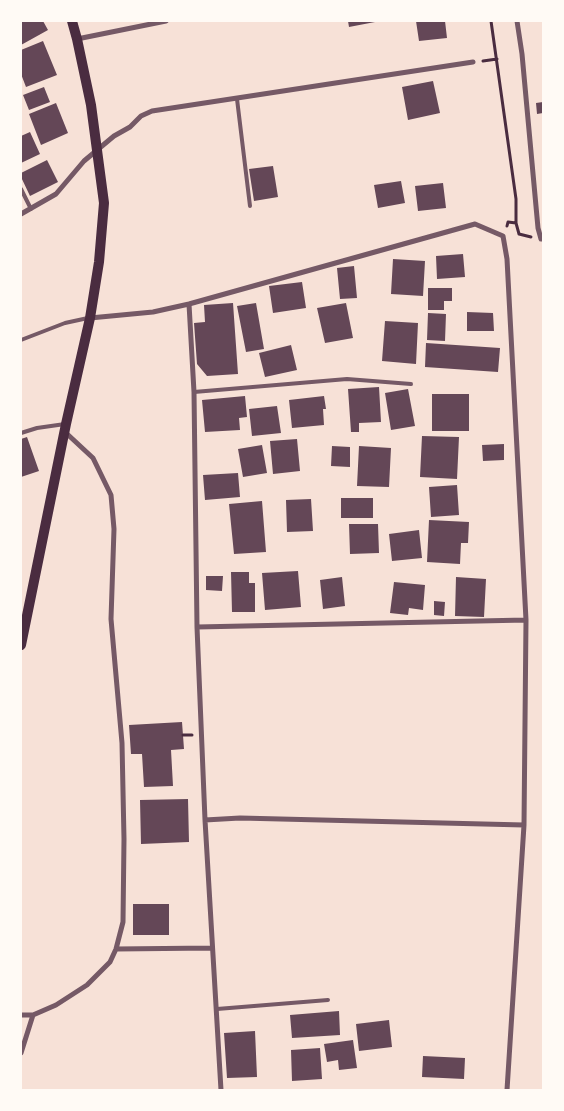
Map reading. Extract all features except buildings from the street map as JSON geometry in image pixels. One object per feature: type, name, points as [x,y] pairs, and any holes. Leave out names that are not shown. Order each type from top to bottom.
[{"type":"main road","points":[[21,645],[65,428],[90,318],[99,262],[104,203],[91,106],[72,21]]},
{"type":"street","points":[[77,39],[166,21]]},
{"type":"street","points":[[517,21],[522,54],[538,228],[542,239]]},
{"type":"street","points":[[21,214],[56,194],[84,161],[114,136],[130,127],[141,116],[152,111],[473,62]]},
{"type":"street","points":[[90,318],[153,312],[189,304],[475,224],[503,236],[507,259],[526,620],[524,826],[507,1090]]},
{"type":"street","points":[[189,304],[194,392],[197,627],[204,820],[221,1090]]},
{"type":"street","points":[[21,1015],[33,1015],[56,1005],[87,985],[110,962],[116,949],[122,922],[124,839],[122,743],[111,619],[114,528],[111,495],[93,458],[65,428]]},
{"type":"street","points":[[197,627],[526,620]]},
{"type":"street","points":[[204,820],[240,818],[524,826]]},
{"type":"street","points":[[116,949],[212,948]]},
{"type":"street","points":[[21,1053],[33,1015]]},
{"type":"lane","points":[[237,99],[250,206]]},
{"type":"lane","points":[[21,190],[31,209]]},
{"type":"lane","points":[[21,340],[65,323],[90,318]]},
{"type":"lane","points":[[194,392],[347,379],[411,384]]},
{"type":"lane","points":[[21,433],[37,428],[65,428]]},
{"type":"lane","points":[[217,1009],[328,1000]]},
{"type":"path","points":[[491,21],[516,199],[516,222],[519,234],[542,239]]},
{"type":"path","points":[[503,236],[508,222],[516,222]]}]
